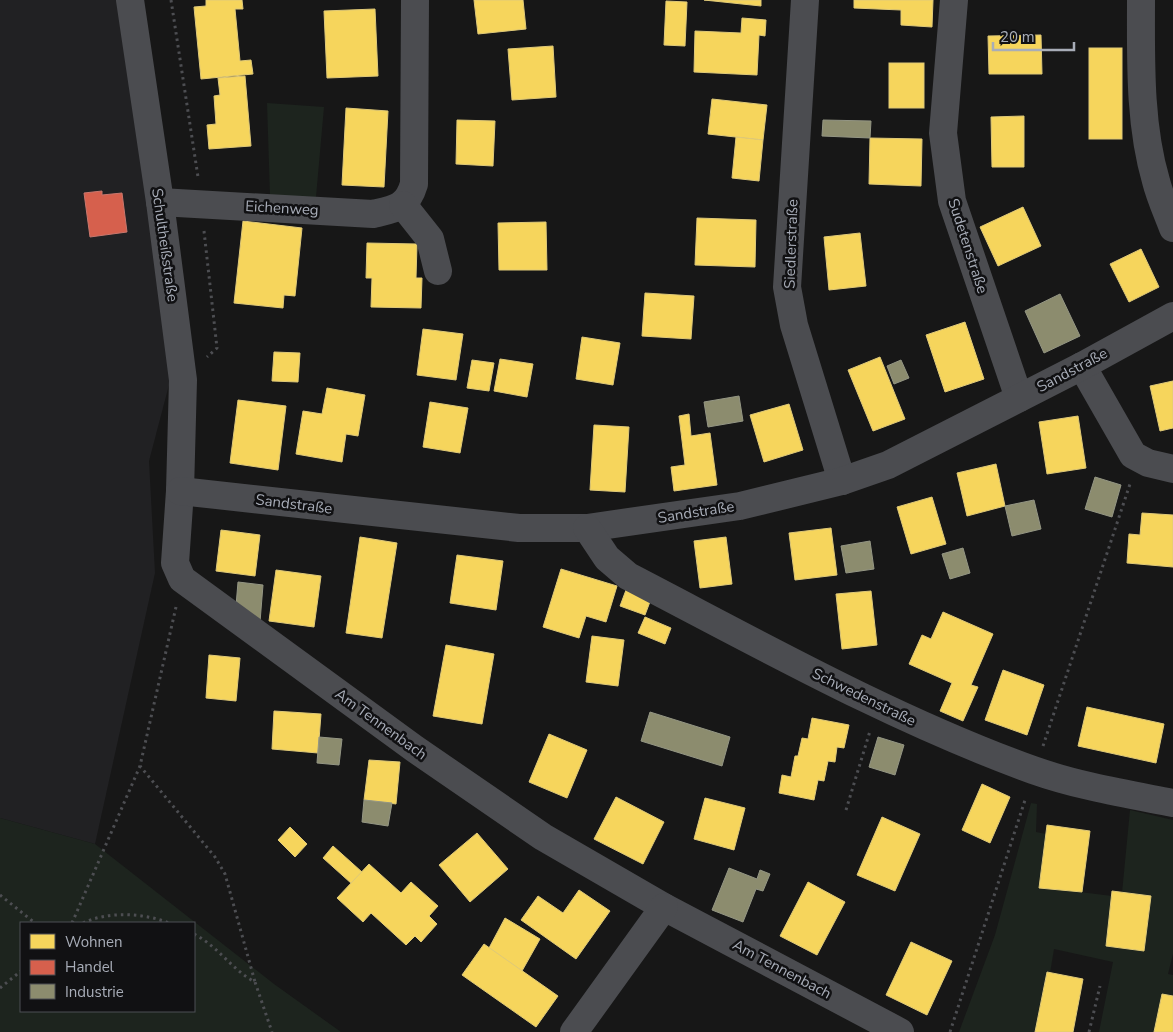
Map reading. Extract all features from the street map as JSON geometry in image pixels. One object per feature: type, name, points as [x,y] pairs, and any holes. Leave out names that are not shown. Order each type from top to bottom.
[{"type":"street","name":"Schultheißstraße","points":[[130,0],[160,202],[183,380],[180,491]]},
{"type":"street","points":[[415,0],[414,184],[410,199],[402,205],[430,239],[438,270]]},
{"type":"street","name":"Siedlerstraße","points":[[804,0],[787,287],[794,325],[842,481]]},
{"type":"street","name":"Sudetenstraße","points":[[954,0],[943,133],[952,201],[1019,398]]},
{"type":"street","points":[[1141,0],[1141,50],[1146,138],[1156,181],[1173,228]]},
{"type":"street","name":"Eichenweg","points":[[160,202],[373,214],[402,205]]},
{"type":"street","name":"Sandstraße","points":[[180,491],[458,523],[519,528],[587,528],[740,506],[842,481],[888,464],[1082,366],[1173,316]]},
{"type":"street","points":[[1082,366],[1133,455],[1148,463],[1173,469]]},
{"type":"street","points":[[180,491],[176,563],[182,579]]},
{"type":"street","name":"Schwedenstraße","points":[[587,528],[607,558],[628,576],[877,706],[1034,771],[1119,793],[1173,803]]},
{"type":"street","name":"Am Tennenbach","points":[[182,579],[415,749],[543,837],[664,907],[900,1032]]},
{"type":"street","points":[[574,1032],[664,907]]},
{"type":"path","points":[[72,922],[140,766],[182,579]]},
{"type":"path","points":[[846,810],[877,706]]},
{"type":"path","points":[[140,766],[216,857],[225,874],[272,1031]]},
{"type":"path","points":[[0,895],[34,922]]},
{"type":"path","points":[[87,922],[112,915],[140,916],[165,922]]},
{"type":"path","points":[[195,935],[210,943],[245,976],[256,982]]},
{"type":"path","points":[[0,988],[20,971]]},
{"type":"path","points":[[1089,1032],[1100,986]]},
{"type":"shaded area","points":[[0,0],[125,0],[170,381],[149,461],[155,573],[95,844],[0,818]]},
{"type":"shaded area","points":[[267,103],[324,107],[316,197],[270,196]]},
{"type":"shaded area","points":[[1031,803],[1037,804],[1036,832],[1046,834],[1040,887],[1112,896],[1106,946],[1144,951],[1151,897],[1122,893],[1130,810],[1173,820],[1173,954],[1168,974],[1173,975],[1173,996],[1154,1032],[1099,1032],[1113,962],[1054,949],[1050,973],[1047,972],[1035,1032],[959,1032],[995,935]]},
{"type":"shaded area","points":[[0,818],[95,844],[195,922],[20,922],[20,1012],[195,1012],[195,922],[274,984],[341,1032],[0,1032]]},
{"type":"building: Wohnen","points":[[206,0],[242,0],[243,9],[235,9],[240,61],[251,60],[253,74],[201,79],[194,7],[206,6]]},
{"type":"building: Wohnen","points":[[474,0],[523,0],[526,29],[478,34]]},
{"type":"building: Wohnen","points":[[704,0],[761,0],[761,6]]},
{"type":"building: Wohnen","points":[[854,0],[933,0],[932,27],[901,25],[901,10],[854,8]]},
{"type":"building: Wohnen","points":[[666,1],[687,2],[685,46],[664,45]]},
{"type":"building: Wohnen","points":[[375,9],[378,76],[327,78],[324,11]]},
{"type":"building: Wohnen","points":[[742,18],[766,20],[765,36],[759,35],[757,75],[694,72],[695,31],[741,33]]},
{"type":"building: Wohnen","points":[[1041,35],[1042,74],[989,74],[988,36]]},
{"type":"building: Wohnen","points":[[553,46],[556,97],[512,100],[508,49]]},
{"type":"building: Wohnen","points":[[1089,48],[1122,48],[1122,139],[1089,139]]},
{"type":"building: Wohnen","points":[[889,63],[924,63],[924,108],[889,108]]},
{"type":"building: Wohnen","points":[[245,76],[251,146],[209,149],[207,125],[216,124],[214,96],[220,95],[218,78]]},
{"type":"building: Wohnen","points":[[712,99],[767,105],[763,140],[708,134]]},
{"type":"building: Wohnen","points":[[346,108],[388,111],[384,187],[342,185]]},
{"type":"building: Wohnen","points":[[1024,116],[1024,167],[992,167],[991,117]]},
{"type":"building: Wohnen","points":[[457,120],[495,121],[493,166],[456,164]]},
{"type":"building: Wohnen","points":[[736,137],[763,140],[759,181],[732,178]]},
{"type":"building: Wohnen","points":[[870,138],[922,139],[921,186],[869,184]]},
{"type":"building: Wohnen","points":[[1023,207],[1041,246],[998,266],[980,227]]},
{"type":"building: Wohnen","points":[[697,218],[756,220],[755,267],[695,265]]},
{"type":"building: Wohnen","points":[[243,221],[302,228],[295,296],[284,295],[283,308],[234,303]]},
{"type":"building: Wohnen","points":[[546,222],[547,270],[499,270],[498,223]]},
{"type":"building: Wohnen","points":[[860,233],[866,286],[829,290],[824,237]]},
{"type":"building: Wohnen","points":[[367,243],[417,244],[416,278],[422,278],[421,308],[371,307],[372,278],[366,278]]},
{"type":"building: Wohnen","points":[[1141,249],[1159,287],[1129,302],[1110,264]]},
{"type":"building: Wohnen","points":[[645,293],[694,296],[691,339],[642,336]]},
{"type":"building: Wohnen","points":[[965,322],[984,379],[945,392],[926,335]]},
{"type":"building: Wohnen","points":[[423,329],[463,334],[456,380],[417,375]]},
{"type":"building: Wohnen","points":[[582,337],[620,343],[613,385],[576,379]]},
{"type":"building: Wohnen","points":[[274,352],[300,353],[298,382],[272,381]]},
{"type":"building: Wohnen","points":[[880,357],[905,419],[873,431],[848,370]]},
{"type":"building: Wohnen","points":[[500,359],[533,364],[527,397],[494,391]]},
{"type":"building: Wohnen","points":[[472,360],[494,363],[489,391],[467,388]]},
{"type":"building: Wohnen","points":[[1173,381],[1173,428],[1160,431],[1150,386]]},
{"type":"building: Wohnen","points":[[327,388],[365,395],[358,436],[346,434],[342,462],[296,454],[303,411],[322,414]]},
{"type":"building: Wohnen","points":[[238,400],[286,406],[278,470],[230,463]]},
{"type":"building: Wohnen","points":[[430,402],[468,408],[460,453],[423,447]]},
{"type":"building: Wohnen","points":[[789,404],[803,450],[764,462],[750,415]]},
{"type":"building: Wohnen","points":[[689,414],[691,436],[710,433],[717,485],[674,491],[671,467],[685,465],[679,416]]},
{"type":"building: Wohnen","points":[[1078,416],[1086,468],[1047,474],[1039,422]]},
{"type":"building: Wohnen","points":[[594,425],[629,427],[625,492],[590,490]]},
{"type":"building: Wohnen","points":[[996,464],[1005,506],[967,516],[957,473]]},
{"type":"building: Wohnen","points":[[932,497],[946,544],[911,554],[897,507]]},
{"type":"building: Wohnen","points":[[1142,513],[1173,515],[1173,567],[1127,563],[1129,534],[1140,535]]},
{"type":"building: Wohnen","points":[[831,528],[837,575],[795,580],[789,533]]},
{"type":"building: Wohnen","points":[[221,530],[260,535],[255,576],[216,571]]},
{"type":"building: Wohnen","points":[[360,537],[397,543],[382,638],[346,633]]},
{"type":"building: Wohnen","points":[[726,537],[732,584],[700,588],[694,541]]},
{"type":"building: Wohnen","points":[[457,555],[503,561],[496,610],[450,603]]},
{"type":"building: Wohnen","points":[[561,569],[617,586],[606,622],[586,616],[579,638],[543,627]]},
{"type":"building: Wohnen","points":[[276,570],[321,576],[314,627],[269,621]]},
{"type":"building: Wohnen","points":[[626,590],[651,599],[645,615],[620,606]]},
{"type":"building: Wohnen","points":[[871,591],[877,645],[842,649],[836,594]]},
{"type":"building: Wohnen","points":[[943,612],[993,634],[971,685],[978,687],[963,721],[940,711],[952,683],[909,664],[922,635],[931,639]]},
{"type":"building: Wohnen","points":[[645,617],[671,628],[665,644],[638,633]]},
{"type":"building: Wohnen","points":[[592,636],[624,640],[618,686],[586,682]]},
{"type":"building: Wohnen","points":[[446,645],[494,654],[482,724],[433,716]]},
{"type":"building: Wohnen","points":[[209,655],[240,658],[236,701],[206,698]]},
{"type":"building: Wohnen","points":[[1003,670],[1044,685],[1027,735],[985,720]]},
{"type":"building: Wohnen","points":[[1087,707],[1164,724],[1156,763],[1078,746]]},
{"type":"building: Wohnen","points":[[274,711],[321,714],[318,753],[272,749]]},
{"type":"building: Wohnen","points":[[812,718],[849,725],[844,748],[837,747],[835,762],[828,761],[824,781],[818,780],[814,800],[779,793],[782,775],[791,777],[795,756],[798,756],[802,738],[808,739]]},
{"type":"building: Wohnen","points":[[549,734],[587,750],[567,798],[529,782]]},
{"type":"building: Wohnen","points":[[369,760],[400,762],[396,804],[364,800]]},
{"type":"building: Wohnen","points":[[982,784],[1010,797],[990,843],[962,830]]},
{"type":"building: Wohnen","points":[[616,797],[664,822],[643,864],[594,839]]},
{"type":"building: Wohnen","points":[[705,798],[745,808],[734,850],[694,839]]},
{"type":"building: Wohnen","points":[[882,817],[920,834],[895,891],[857,875]]},
{"type":"building: Wohnen","points":[[1047,825],[1090,831],[1082,892],[1039,888]]},
{"type":"building: Wohnen","points":[[290,827],[307,844],[295,857],[278,840]]},
{"type":"building: Wohnen","points":[[477,833],[508,869],[470,902],[439,865]]},
{"type":"building: Wohnen","points":[[333,846],[362,872],[352,884],[323,858]]},
{"type":"building: Wohnen","points":[[369,864],[401,893],[411,882],[438,906],[429,916],[437,924],[421,942],[415,936],[406,945],[371,913],[363,922],[337,898]]},
{"type":"building: Wohnen","points":[[808,882],[845,902],[817,955],[780,936]]},
{"type":"building: Wohnen","points":[[579,890],[610,911],[576,959],[521,920],[538,896],[563,913]]},
{"type":"building: Wohnen","points":[[1112,891],[1151,896],[1144,951],[1106,946]]},
{"type":"building: Wohnen","points":[[505,918],[540,939],[522,971],[489,948]]},
{"type":"building: Wohnen","points":[[911,942],[952,961],[927,1015],[886,995]]},
{"type":"building: Wohnen","points":[[484,944],[558,996],[536,1027],[462,975]]},
{"type":"building: Wohnen","points":[[1047,972],[1083,979],[1073,1032],[1035,1032]]},
{"type":"building: Wohnen","points":[[1162,994],[1173,996],[1173,1032],[1154,1032]]},
{"type":"building: Handel","points":[[102,191],[102,195],[122,193],[127,232],[90,237],[84,193]]},
{"type":"building: Industrie","points":[[823,120],[871,121],[870,138],[822,136]]},
{"type":"building: Industrie","points":[[1060,294],[1080,336],[1044,353],[1025,311]]},
{"type":"building: Industrie","points":[[901,360],[909,378],[894,384],[887,366]]},
{"type":"building: Industrie","points":[[739,396],[743,421],[708,427],[704,402]]},
{"type":"building: Industrie","points":[[1095,477],[1121,485],[1112,517],[1085,509]]},
{"type":"building: Industrie","points":[[1034,500],[1041,529],[1012,536],[1005,506]]},
{"type":"building: Industrie","points":[[870,541],[874,569],[846,573],[841,546]]},
{"type":"building: Industrie","points":[[963,548],[970,573],[950,579],[942,554]]},
{"type":"building: Industrie","points":[[238,582],[263,585],[260,622],[236,606]]},
{"type":"building: Industrie","points":[[650,712],[730,737],[722,766],[641,741]]},
{"type":"building: Industrie","points":[[319,737],[342,739],[339,765],[317,763]]},
{"type":"building: Industrie","points":[[878,737],[904,745],[895,775],[869,767]]},
{"type":"building: Industrie","points":[[364,800],[392,803],[388,826],[362,822]]},
{"type":"building: Industrie","points":[[729,868],[757,879],[760,870],[770,874],[763,891],[756,889],[743,922],[712,910]]}]
